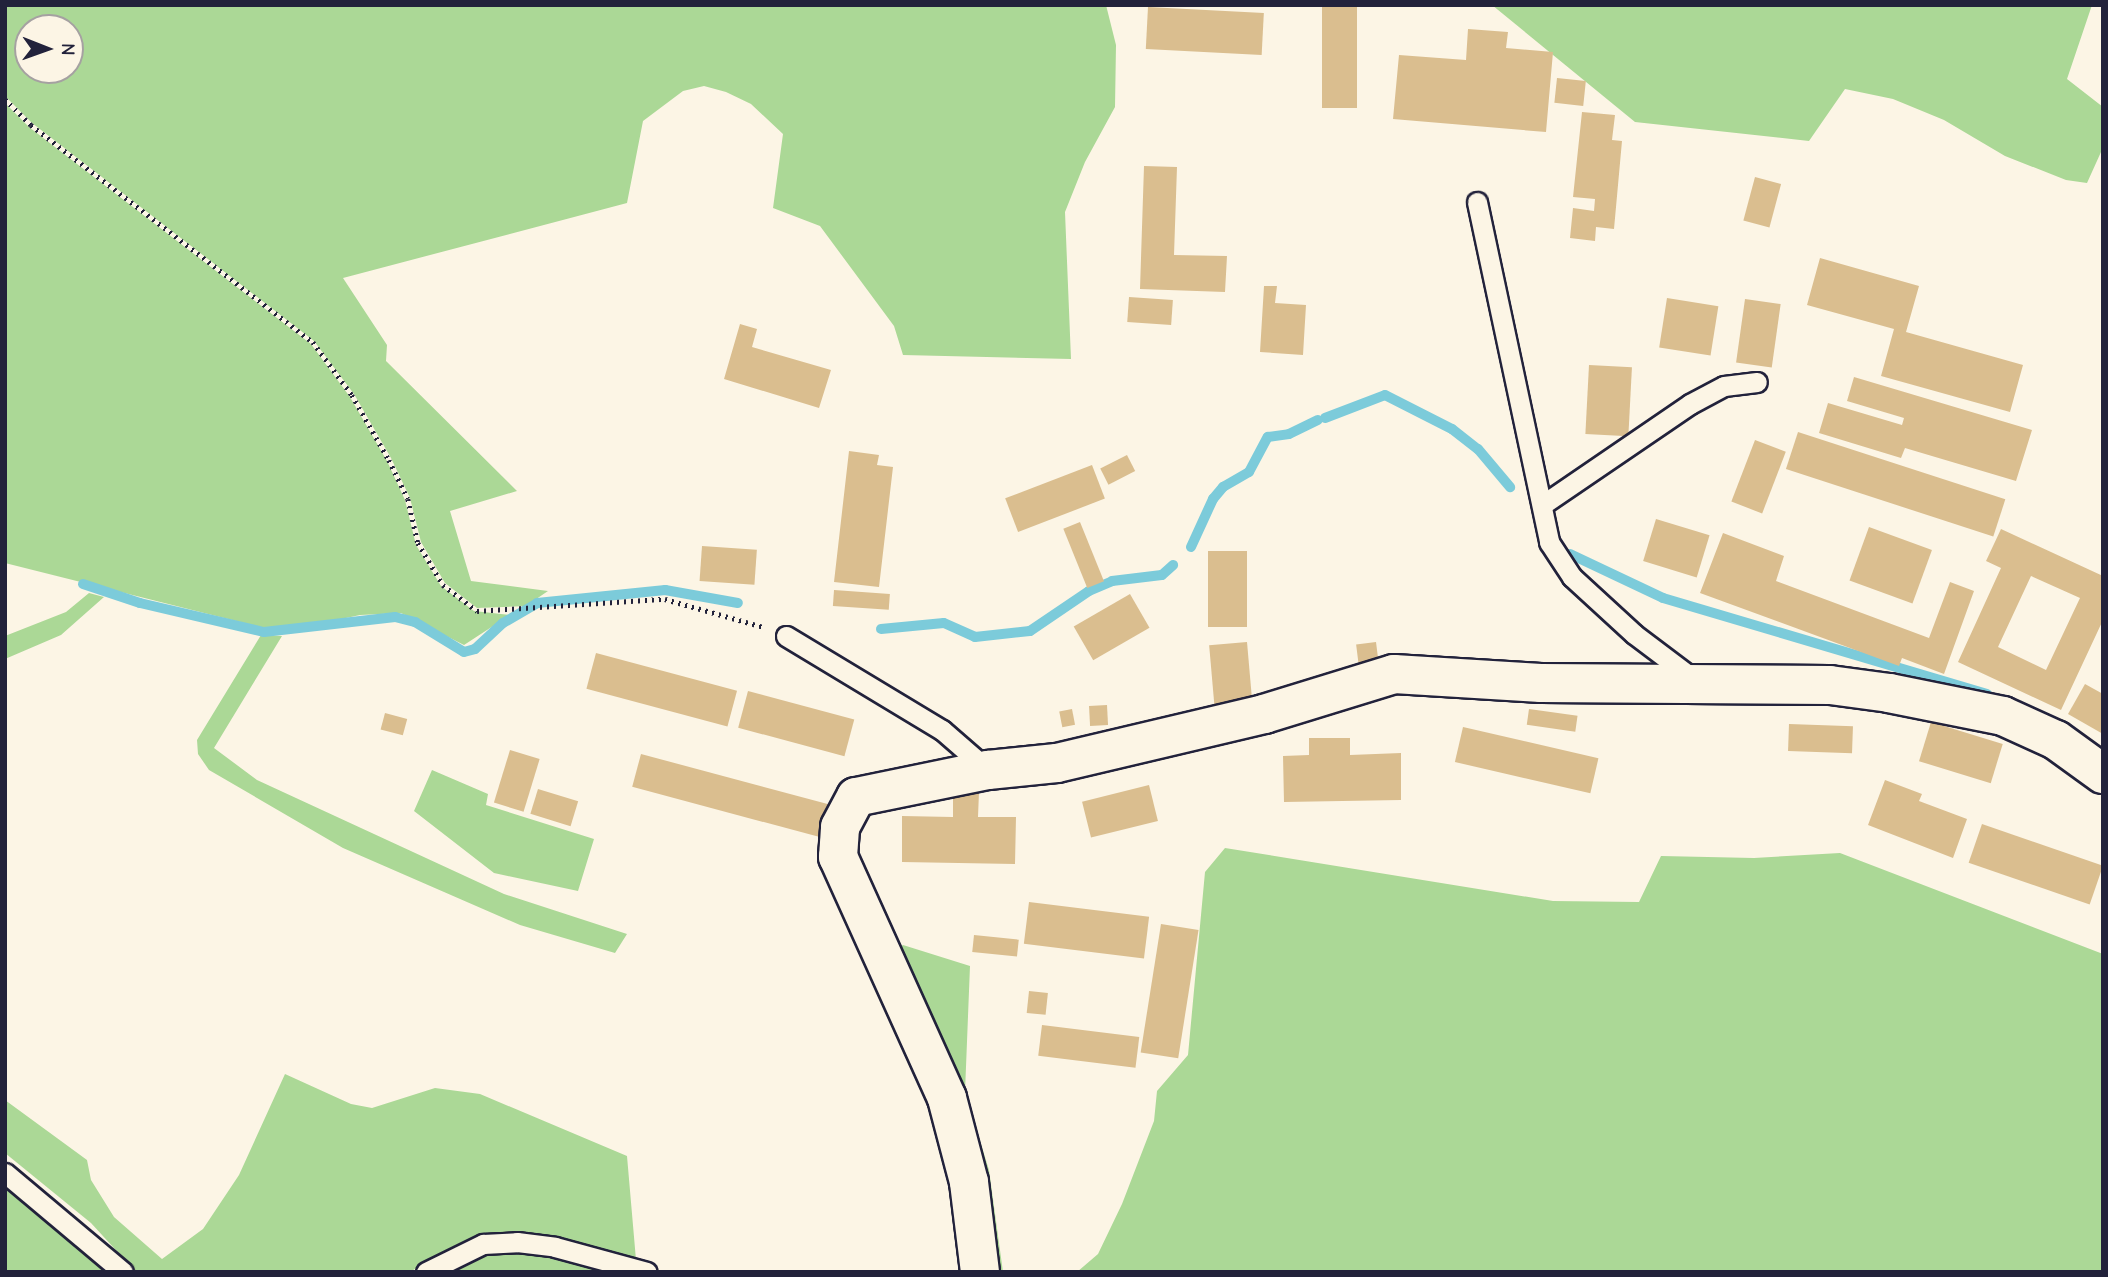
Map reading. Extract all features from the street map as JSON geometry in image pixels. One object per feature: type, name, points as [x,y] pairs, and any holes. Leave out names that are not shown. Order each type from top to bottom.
[{"type":"street","points":[[981,1272],[969,1182],[947,1098],[838,857],[840,827],[856,797],[988,770],[1057,764],[1264,714],[1394,674],[1541,683],[1830,685],[1945,702],[2003,716],[2056,740],[2103,774]]},
{"type":"lane","points":[[1477,202],[1549,542],[1572,577],[1634,634],[1698,683]]},
{"type":"lane","points":[[1542,505],[1690,404],[1724,386],[1757,382]]},
{"type":"lane","points":[[786,636],[942,730],[988,770]]},
{"type":"lane","points":[[5,1173],[122,1272]]},
{"type":"lane","points":[[426,1272],[483,1244],[517,1242],[555,1247],[647,1272]]},
{"type":"path","points":[[5,99],[31,125],[313,342],[352,395],[389,460],[408,499],[418,543],[443,585],[477,611],[665,599],[740,618],[786,636]]},
{"type":"green space","points":[[5,5],[1106,5],[1116,45],[1115,107],[1085,162],[1065,212],[1071,359],[903,355],[894,326],[820,226],[773,208],[783,134],[751,104],[726,92],[704,86],[683,91],[643,121],[627,203],[343,278],[387,345],[386,361],[517,491],[450,511],[471,581],[548,591],[526,606],[477,608],[445,583],[421,542],[410,498],[391,458],[354,394],[314,341],[32,123],[5,96]]},
{"type":"green space","points":[[1492,5],[2092,5],[2067,79],[2103,107],[2101,152],[2087,183],[2066,180],[2005,156],[1944,120],[1893,99],[1845,89],[1809,141],[1635,122]]},
{"type":"green space","points":[[5,103],[29,127],[311,344],[350,397],[387,461],[405,500],[416,545],[441,586],[474,611],[510,615],[464,645],[401,613],[360,615],[299,628],[264,628],[5,563]]},
{"type":"green space","points":[[89,593],[104,597],[61,635],[5,659],[5,636],[66,612]]},
{"type":"green space","points":[[261,635],[282,636],[214,748],[257,780],[504,894],[627,934],[615,953],[520,925],[343,848],[209,770],[198,754],[197,740]]},
{"type":"green space","points":[[432,770],[488,794],[486,805],[594,839],[578,891],[494,873],[414,811]]},
{"type":"green space","points":[[1225,848],[1553,901],[1639,902],[1661,856],[1754,858],[1840,853],[2103,954],[2103,1272],[1077,1272],[1098,1254],[1122,1204],[1154,1121],[1157,1091],[1188,1055],[1205,872]]},
{"type":"green space","points":[[903,945],[970,966],[965,1092],[989,1170],[1003,1272],[986,1272],[895,950]]},
{"type":"green space","points":[[285,1074],[351,1104],[372,1108],[435,1088],[480,1094],[627,1156],[636,1260],[550,1239],[423,1264],[410,1272],[136,1272],[91,1223],[5,1153],[5,1100],[87,1160],[91,1180],[114,1217],[162,1259],[203,1229],[239,1175]]},
{"type":"green space","points":[[5,1184],[110,1272],[5,1272]]},
{"type":"green space","points":[[522,1247],[625,1272],[436,1272],[473,1254]]},
{"type":"building","points":[[1322,5],[1357,5],[1357,108],[1322,108]]},
{"type":"building","points":[[1148,7],[1264,13],[1262,55],[1146,49]]},
{"type":"building","points":[[1468,29],[1508,32],[1506,48],[1553,52],[1546,132],[1393,119],[1399,55],[1466,60]]},
{"type":"building","points":[[1557,78],[1586,81],[1583,106],[1554,103]]},
{"type":"building","points":[[1582,112],[1615,115],[1612,140],[1622,141],[1614,229],[1596,227],[1595,241],[1570,238],[1573,208],[1594,211],[1595,199],[1573,197]]},
{"type":"building","points":[[1144,166],[1177,167],[1174,255],[1227,256],[1225,292],[1140,289]]},
{"type":"building","points":[[1755,177],[1781,184],[1769,227],[1743,220]]},
{"type":"building","points":[[1820,258],[1919,286],[1906,332],[2023,365],[2010,412],[1881,376],[1894,329],[1807,305]]},
{"type":"building","points":[[1264,286],[1277,286],[1275,303],[1306,305],[1303,355],[1260,352]]},
{"type":"building","points":[[1129,297],[1173,300],[1171,325],[1127,322]]},
{"type":"building","points":[[1667,298],[1718,306],[1711,356],[1659,347]]},
{"type":"building","points":[[1745,299],[1781,304],[1772,367],[1736,362]]},
{"type":"building","points":[[740,324],[757,329],[752,347],[831,370],[819,408],[724,379]]},
{"type":"building","points":[[1589,365],[1632,367],[1628,436],[1585,434]]},
{"type":"building","points":[[1854,377],[2032,430],[2016,481],[1905,448],[1901,458],[1819,433],[1828,403],[1902,425],[1904,418],[1847,401]]},
{"type":"building","points":[[1798,432],[2005,499],[1993,536],[1786,469]]},
{"type":"building","points":[[1755,440],[1786,452],[1762,513],[1731,502]]},
{"type":"building","points":[[849,451],[879,455],[877,465],[893,467],[879,587],[834,582]]},
{"type":"building","points":[[1127,455],[1135,471],[1108,485],[1100,469]]},
{"type":"building","points":[[1092,465],[1105,499],[1018,532],[1005,498]]},
{"type":"building","points":[[1656,519],[1710,535],[1697,577],[1643,561]]},
{"type":"building","points":[[1080,522],[1104,581],[1087,588],[1063,529]]},
{"type":"building","points":[[1869,527],[1932,550],[1912,603],[1850,581]]},
{"type":"building","points":[[2001,529],[2103,576],[2103,620],[2061,710],[1958,662],[2001,568],[1986,561]],"holes":[[[2031,576],[2080,598],[2046,670],[1998,647]]]},
{"type":"building","points":[[1723,533],[1784,556],[1776,581],[1929,638],[1950,582],[1974,591],[1944,674],[1902,658],[1899,666],[1700,593]]},
{"type":"building","points":[[702,546],[757,550],[754,585],[700,581]]},
{"type":"building","points":[[1208,551],[1247,551],[1247,627],[1208,627]]},
{"type":"building","points":[[834,590],[890,594],[889,610],[833,606]]},
{"type":"building","points":[[1130,594],[1150,628],[1093,660],[1074,626]]},
{"type":"building","points":[[1247,642],[1253,712],[1215,715],[1209,645]]},
{"type":"building","points":[[1376,642],[1379,666],[1359,668],[1356,644]]},
{"type":"building","points":[[596,653],[737,691],[727,727],[586,689]]},
{"type":"building","points":[[2085,684],[2103,694],[2103,734],[2068,714]]},
{"type":"building","points":[[748,691],[854,719],[844,756],[738,728]]},
{"type":"building","points":[[1107,705],[1108,725],[1090,726],[1089,706]]},
{"type":"building","points":[[1072,709],[1075,725],[1062,727],[1059,711]]},
{"type":"building","points":[[1529,709],[1578,716],[1575,732],[1527,725]]},
{"type":"building","points":[[385,713],[407,719],[403,735],[381,729]]},
{"type":"building","points":[[1931,722],[2003,744],[1991,783],[1919,761]]},
{"type":"building","points":[[1789,724],[1853,726],[1852,753],[1788,751]]},
{"type":"building","points":[[1463,727],[1598,758],[1590,793],[1455,762]]},
{"type":"building","points":[[1309,738],[1350,738],[1350,755],[1401,753],[1401,800],[1284,802],[1283,756],[1309,755]]},
{"type":"building","points":[[510,750],[540,759],[524,812],[494,803]]},
{"type":"building","points":[[641,754],[831,805],[822,838],[632,787]]},
{"type":"building","points":[[1885,780],[1922,794],[1919,801],[1967,819],[1953,858],[1868,825]]},
{"type":"building","points":[[1149,785],[1158,821],[1091,838],[1082,802]]},
{"type":"building","points":[[538,789],[578,801],[571,826],[530,814]]},
{"type":"building","points":[[953,792],[979,792],[978,817],[1016,817],[1015,864],[902,862],[902,816],[953,817]]},
{"type":"building","points":[[1982,824],[2103,866],[2090,904],[1969,863]]},
{"type":"building","points":[[1029,902],[1149,917],[1144,958],[1024,944]]},
{"type":"building","points":[[1161,924],[1199,930],[1178,1058],[1141,1052]]},
{"type":"building","points":[[974,935],[1019,940],[1017,957],[972,952]]},
{"type":"building","points":[[1029,991],[1048,993],[1046,1015],[1027,1013]]},
{"type":"building","points":[[1042,1025],[1139,1037],[1135,1068],[1038,1056]]},
{"type":"waterway","points":[[1325,418],[1385,395],[1452,429],[1478,449],[1510,487]]},
{"type":"waterway","points":[[1191,547],[1213,499],[1223,487],[1249,472],[1268,437],[1289,434],[1318,420]]},
{"type":"waterway","points":[[1570,554],[1663,598],[1987,694]]},
{"type":"waterway","points":[[881,629],[944,623],[975,637],[1030,631],[1089,591],[1112,581],[1162,575],[1173,565]]},
{"type":"waterway","points":[[83,584],[140,603],[264,632],[395,617],[415,622],[464,652],[475,649],[503,623],[537,603],[665,590],[738,603]]}]
